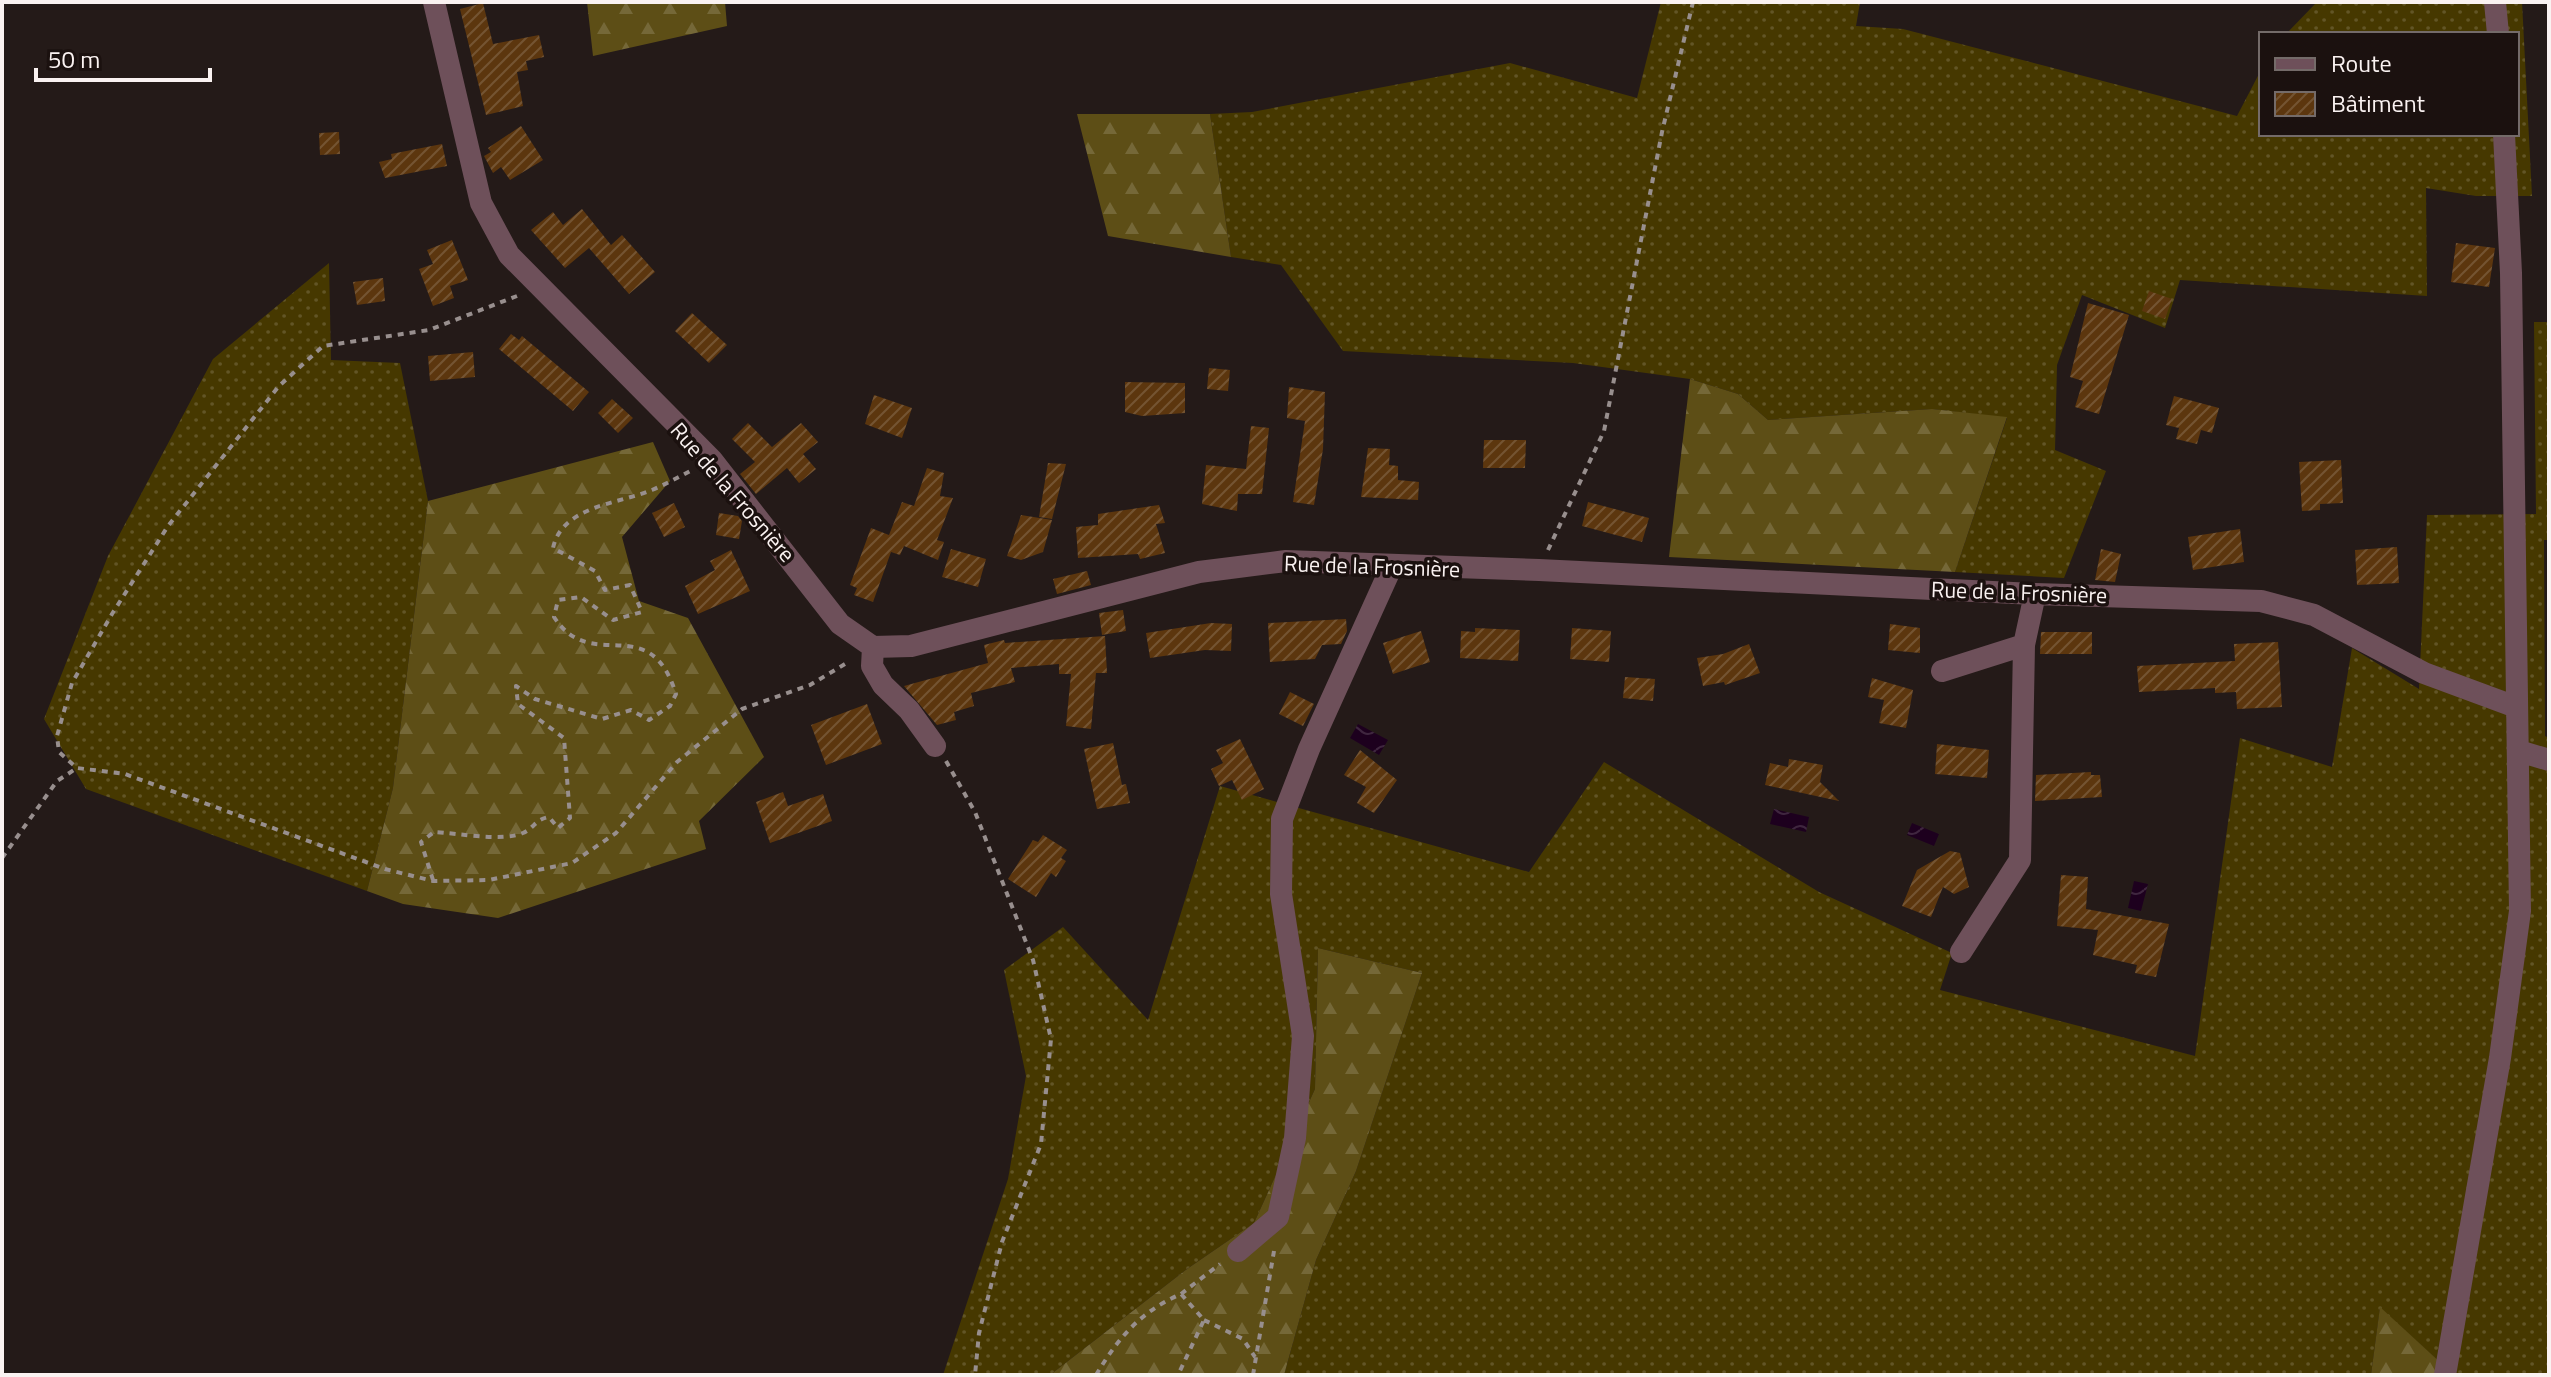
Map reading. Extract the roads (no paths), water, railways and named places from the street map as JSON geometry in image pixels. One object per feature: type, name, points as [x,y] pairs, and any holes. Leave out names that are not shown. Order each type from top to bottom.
[{"type":"street","name":"Rue de la Frosnière","points":[[434,2],[481,203],[509,255],[712,460],[840,624],[873,647],[911,646],[1199,572],[1286,561],[1391,568],[1539,570],[2035,594],[2261,601],[2314,615],[2424,673],[2516,707]]},
{"type":"street","points":[[2495,2],[2498,32]]},
{"type":"street","points":[[2445,1375],[2500,1058],[2520,911],[2511,273],[2504,136]]},
{"type":"street","points":[[1238,1251],[1278,1217],[1295,1138],[1303,1036],[1281,894],[1282,819],[1309,749],[1391,568]]},
{"type":"street","points":[[1961,952],[2020,860],[2024,645],[2035,594]]},
{"type":"street","points":[[1942,671],[2024,645]]},
{"type":"street","points":[[873,647],[872,666],[883,685],[909,710],[935,746]]},
{"type":"street","points":[[2519,751],[2549,760]]},
{"type":"water","points":[[1358,724],[1388,740],[1379,755],[1350,738]]},
{"type":"water","points":[[1774,809],[1809,817],[1806,832],[1770,824]]},
{"type":"water","points":[[1912,823],[1939,834],[1934,846],[1907,835]]},
{"type":"water","points":[[2134,881],[2148,884],[2141,911],[2128,908]]}]
